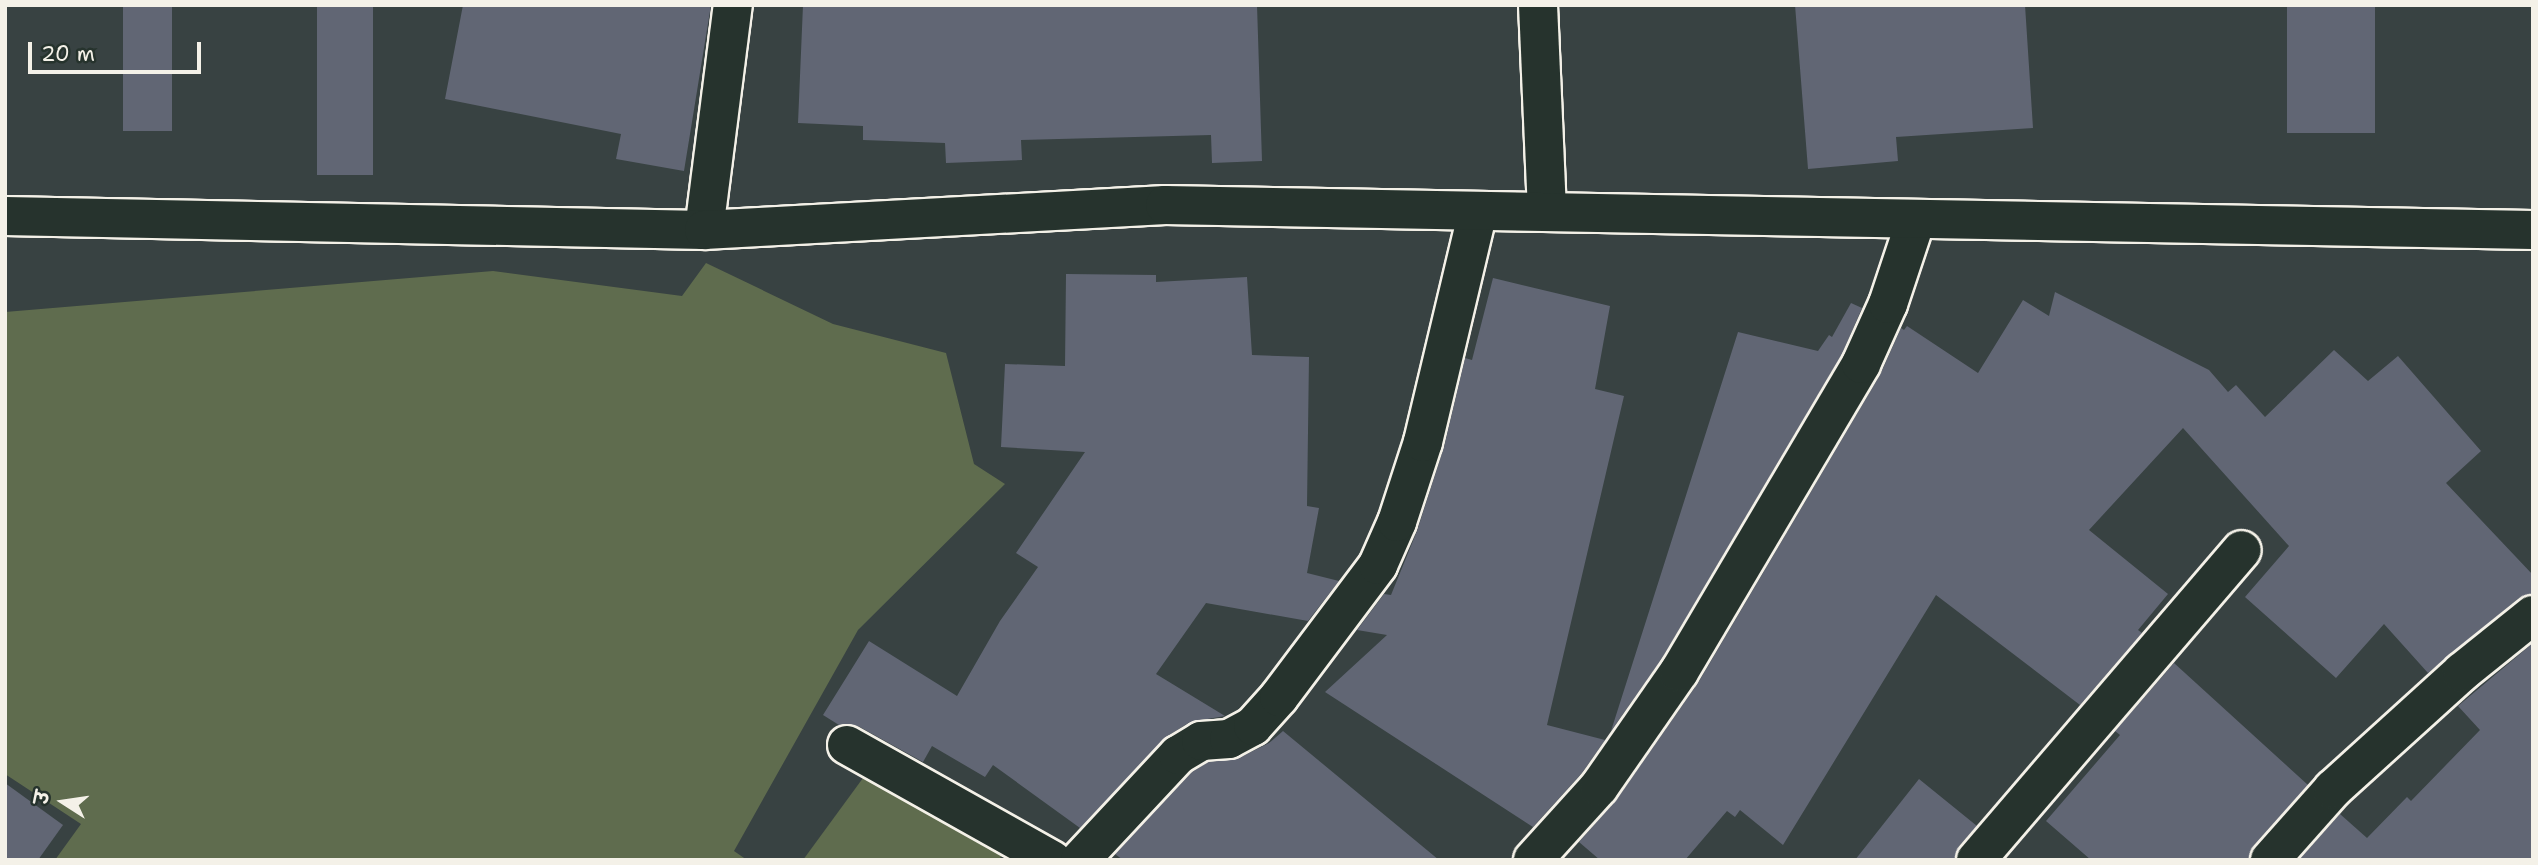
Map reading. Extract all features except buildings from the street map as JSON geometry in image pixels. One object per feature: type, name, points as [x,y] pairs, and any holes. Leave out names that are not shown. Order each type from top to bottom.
[{"type":"street","points":[[704,230],[733,5]]},
{"type":"street","points":[[1538,5],[1547,212]]},
{"type":"street","points":[[5,216],[704,230],[1166,205],[2533,230]]},
{"type":"street","points":[[1080,860],[1178,755],[1201,741],[1229,738],[1253,726],[1279,697],[1378,565],[1397,522],[1423,442],[1478,211]]},
{"type":"street","points":[[1533,860],[1599,787],[1679,672],[1861,365],[1888,304],[1916,220]]},
{"type":"street","points":[[1976,860],[2242,550]]},
{"type":"street","points":[[2270,860],[2333,789],[2462,672],[2533,615]]},
{"type":"street","points":[[847,746],[1052,860]]},
{"type":"green space","points":[[706,263],[833,324],[946,353],[974,464],[1005,484],[858,630],[734,851],[747,860],[55,860],[81,824],[5,774],[5,312],[493,271],[682,296]]},
{"type":"green space","points":[[863,778],[1002,856],[998,860],[803,860]]}]
